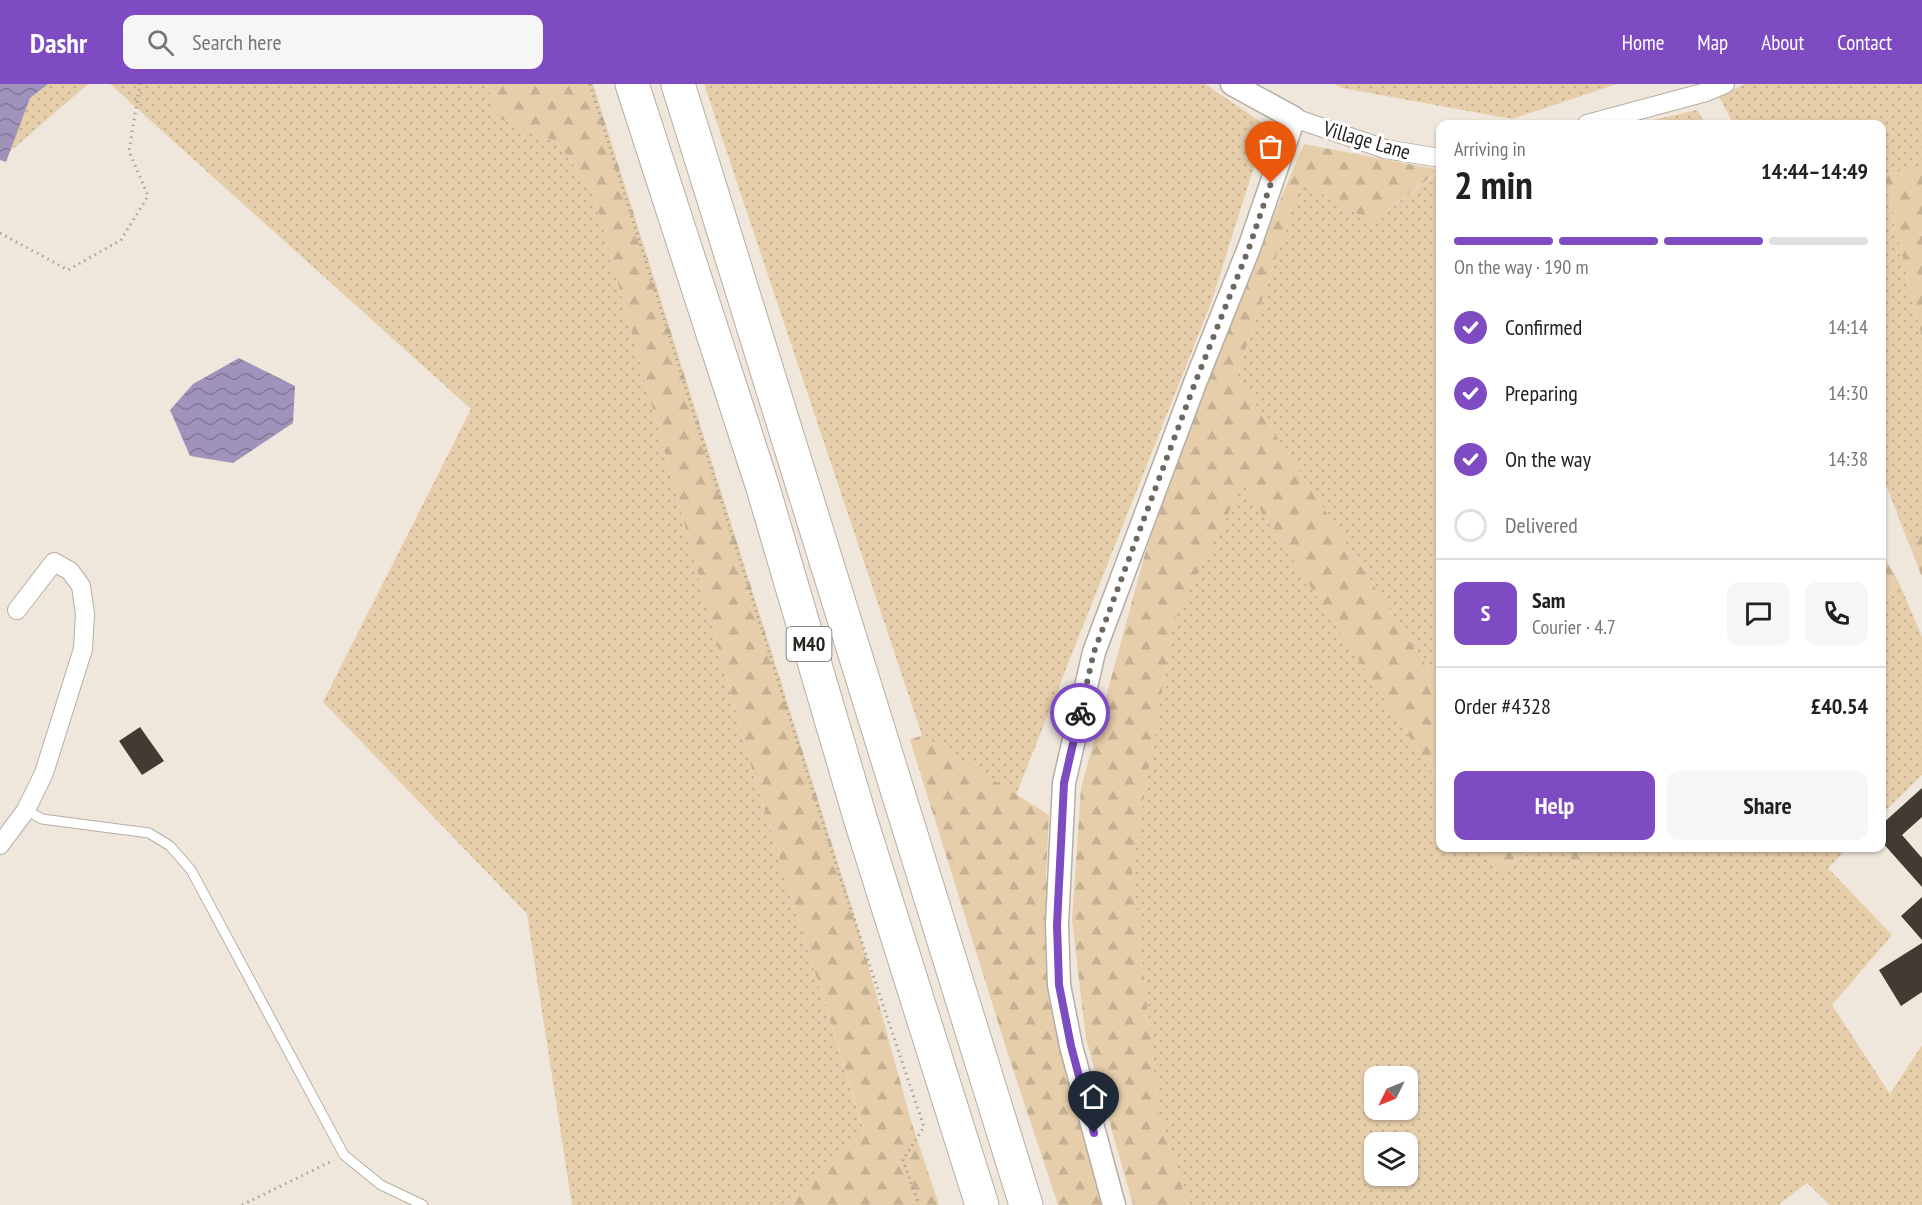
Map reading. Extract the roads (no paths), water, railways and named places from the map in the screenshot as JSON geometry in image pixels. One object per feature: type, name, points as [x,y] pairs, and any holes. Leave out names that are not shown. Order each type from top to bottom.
[{"type":"highway","name":"M40","points":[[632,84],[763,488],[861,821],[982,1205]]},
{"type":"highway","name":"M40","points":[[678,84],[1026,1205]]},
{"type":"street","points":[[1114,1205],[1071,1046],[1059,985],[1057,925],[1064,783],[1094,652],[1195,383],[1249,248],[1294,118],[1232,84]]},
{"type":"street","points":[[1602,120],[1706,92],[1725,84]]},
{"type":"street","name":"Village Lane","points":[[1294,118],[1385,149],[1436,157]]},
{"type":"street","points":[[0,845],[26,810],[44,773],[83,649],[86,614],[81,586],[70,571],[54,561],[17,610]]},
{"type":"lane","points":[[26,810],[42,819],[149,833],[170,846],[191,870],[344,1155],[381,1185],[423,1205]]},
{"type":"water","points":[[0,84],[48,84],[30,98],[6,162],[0,160]]},
{"type":"water","points":[[239,358],[295,386],[293,423],[233,463],[190,456],[170,410],[193,384]]}]
